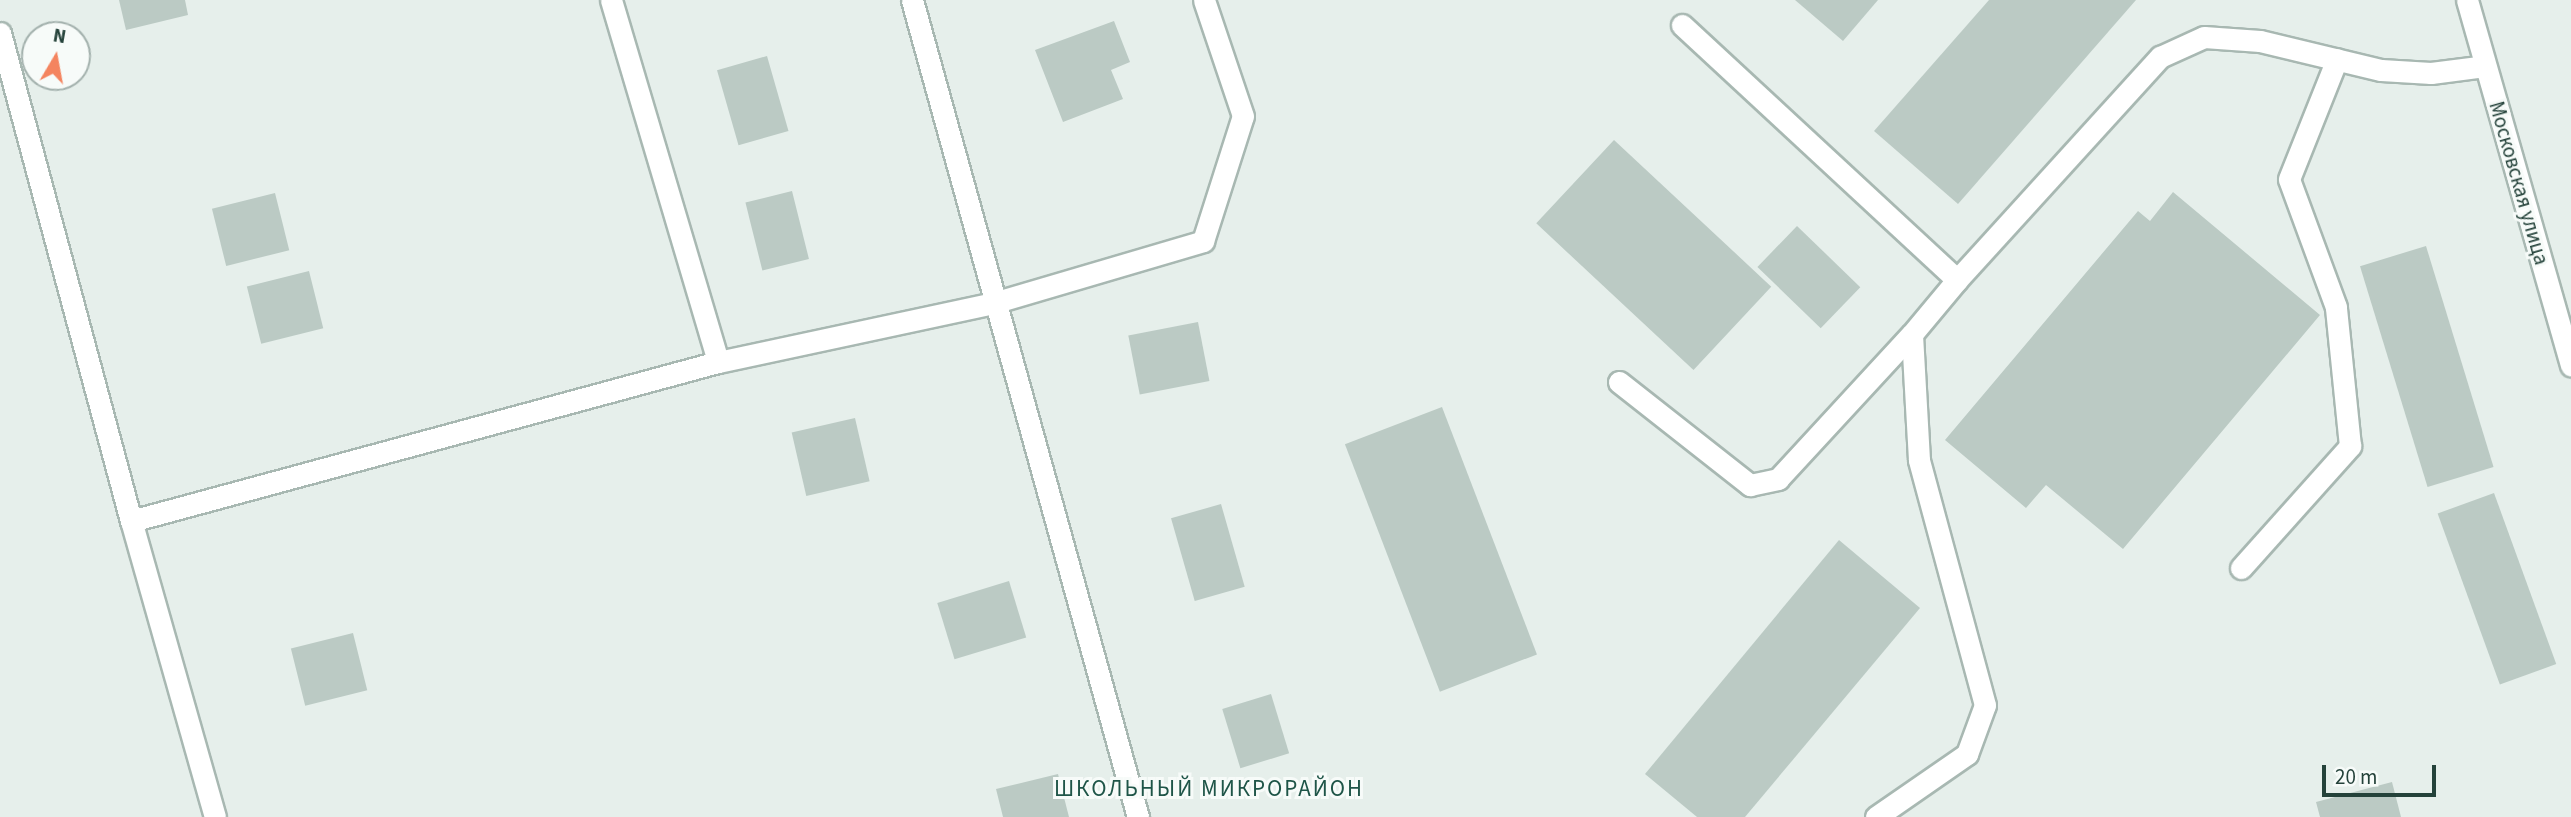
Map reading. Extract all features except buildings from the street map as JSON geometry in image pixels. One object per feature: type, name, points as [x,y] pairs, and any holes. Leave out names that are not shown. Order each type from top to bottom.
[{"type":"street","points":[[611,0],[718,362]]},
{"type":"street","points":[[912,0],[993,303],[1138,817]]},
{"type":"street","points":[[131,521],[718,362],[993,303],[1203,241],[1242,116],[1204,0]]},
{"type":"street","name":"Московская улица","points":[[2467,0],[2571,366]]},
{"type":"street","points":[[1682,25],[1957,279]]},
{"type":"street","points":[[0,33],[131,521],[215,817]]},
{"type":"street","points":[[1619,382],[1750,485],[1778,479],[2160,57],[2204,37],[2260,41],[2381,70],[2431,73],[2485,66]]},
{"type":"street","points":[[2241,568],[2350,446],[2336,307],[2289,179],[2337,59]]},
{"type":"street","points":[[1877,817],[1967,754],[1985,705],[1919,460],[1912,334]]},
{"type":"district","name":"ШКОЛЬНЫЙ МИКРОРАЙОН","points":[[1209,789]]}]
